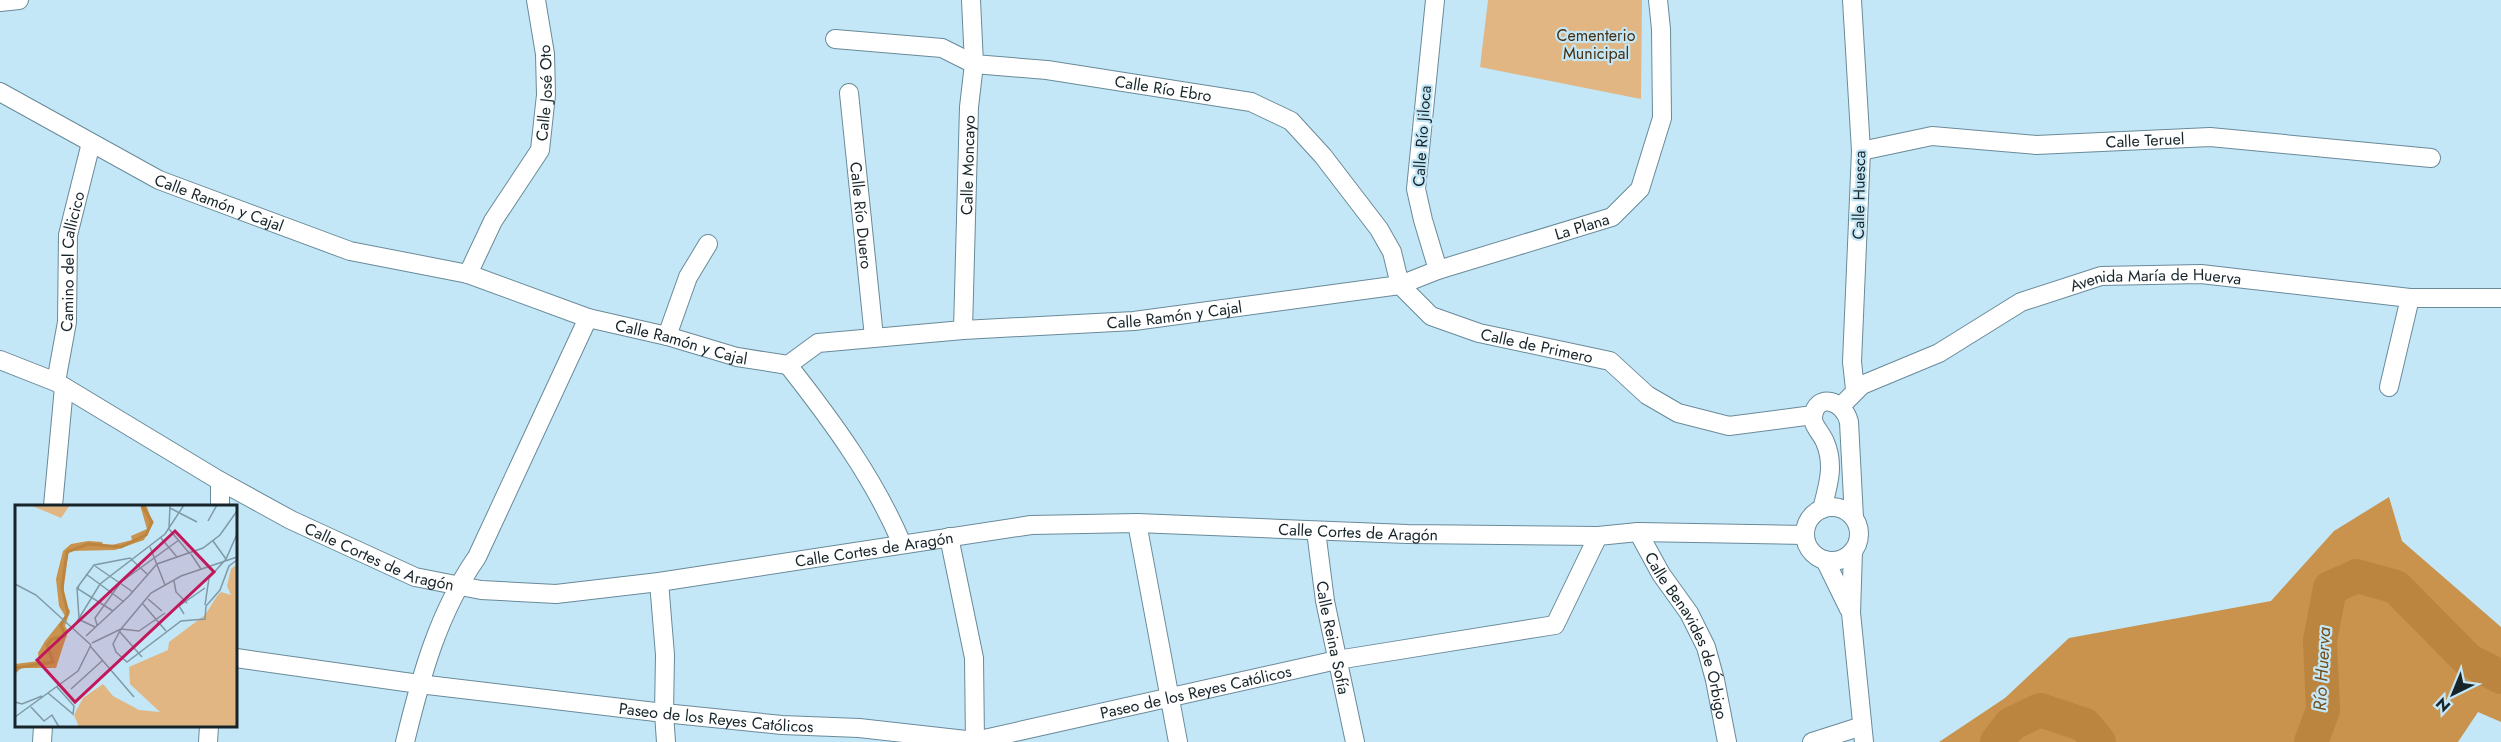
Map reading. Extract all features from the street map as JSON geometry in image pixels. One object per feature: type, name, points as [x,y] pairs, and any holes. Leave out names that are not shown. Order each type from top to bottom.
[{"type":"street","points":[[0,2],[19,0]]},
{"type":"street","name":"Calle José Oto","points":[[468,274],[493,221],[540,150],[546,95],[545,54],[536,0]]},
{"type":"street","name":"Calle Moncayo","points":[[963,330],[969,107],[974,64],[971,0]]},
{"type":"street","name":"Calle Río Jiloca","points":[[1435,0],[1416,189],[1438,270]]},
{"type":"street","name":"La Plana","points":[[1400,285],[1438,270],[1612,217],[1640,189],[1662,118],[1658,0]]},
{"type":"street","name":"Calle Huesca","points":[[1852,0],[1861,151],[1852,362],[1855,389]]},
{"type":"street","name":"Calle Río Ebro","points":[[835,39],[942,48],[974,64],[1047,70],[1251,102],[1291,121],[1323,156],[1379,229],[1392,252],[1400,285]]},
{"type":"street","name":"Calle Ramón y Cajal","points":[[0,92],[159,180],[350,251],[468,274],[588,318],[668,336],[737,357],[788,365],[818,343],[963,330],[1134,321],[1400,285]]},
{"type":"street","name":"Calle Río Duero","points":[[849,93],[874,337]]},
{"type":"street","name":"Calle Teruel","points":[[1861,151],[1932,136],[2036,145],[2210,137],[2432,158]]},
{"type":"street","name":"Camino del Callicico","points":[[53,505],[60,385],[67,322],[68,235],[82,169],[91,143]]},
{"type":"street","points":[[668,336],[688,277],[708,244]]},
{"type":"street","name":"Avenida María de Huerva","points":[[1841,406],[1855,389],[1868,381],[1939,353],[2021,302],[2101,276],[2201,274],[2410,298],[2501,298]]},
{"type":"street","name":"Calle de Primero","points":[[1400,285],[1431,316],[1479,333],[1610,361],[1647,395],[1687,416],[1729,426],[1813,415],[1825,402],[1841,406]]},
{"type":"street","points":[[2389,387],[2410,298]]},
{"type":"street","points":[[405,742],[419,684],[434,638],[458,585],[477,557],[588,318]]},
{"type":"street","name":"Calle Cortes de Aragón","points":[[0,360],[60,385],[220,481],[291,520],[415,578],[481,590],[556,594],[659,582],[1031,525],[1137,523],[1316,531],[1598,536],[1638,532],[1805,535]]},
{"type":"street","points":[[788,365],[838,431],[885,505],[902,544]]},
{"type":"street","points":[[1812,742],[1863,734],[1851,613],[1853,551],[1859,538],[1854,518],[1849,422],[1847,412],[1841,406]]},
{"type":"street","points":[[1813,415],[1814,422],[1825,441],[1831,469],[1822,509],[1809,520],[1805,535],[1811,551],[1825,560],[1835,561],[1853,551]]},
{"type":"street","points":[[219,505],[220,481]]},
{"type":"street","points":[[1822,509],[1843,509],[1854,518]]},
{"type":"street","points":[[1137,523],[1178,742]]},
{"type":"street","name":"Calle Reina Sofía","points":[[1316,531],[1337,660],[1355,742]]},
{"type":"street","name":"Calle Benavides de Órbigo","points":[[1638,532],[1661,574],[1689,613],[1706,647],[1727,742]]},
{"type":"street","name":"Paseo de los Reyes Católicos","points":[[237,658],[419,684],[664,713],[782,725],[859,728],[975,742],[1076,717],[1171,699],[1337,660],[1555,625],[1598,536]]},
{"type":"street","points":[[950,537],[974,658],[975,742]]},
{"type":"street","points":[[1825,560],[1851,613]]},
{"type":"street","points":[[659,582],[665,655],[666,742]]},
{"type":"street","points":[[42,742],[43,727]]},
{"type":"street","points":[[208,742],[209,727]]},
{"type":"green space","name":"Cementerio Municipal","points":[[1488,0],[1642,0],[1641,99],[1480,67]]},
{"type":"shaded area","points":[[2389,497],[2402,541],[2501,627],[2501,722],[2478,712],[2458,742],[1939,742],[2005,698],[2069,638],[2271,601],[2334,531]]},
{"type":"waterway","name":"Río Huerva","points":[[2311,742],[2323,710],[2320,641],[2330,588],[2357,576],[2396,587],[2468,660],[2501,677]]},
{"type":"waterway","name":"Río Huerva","points":[[1997,742],[2011,724],[2040,710],[2085,725],[2099,742]]}]
